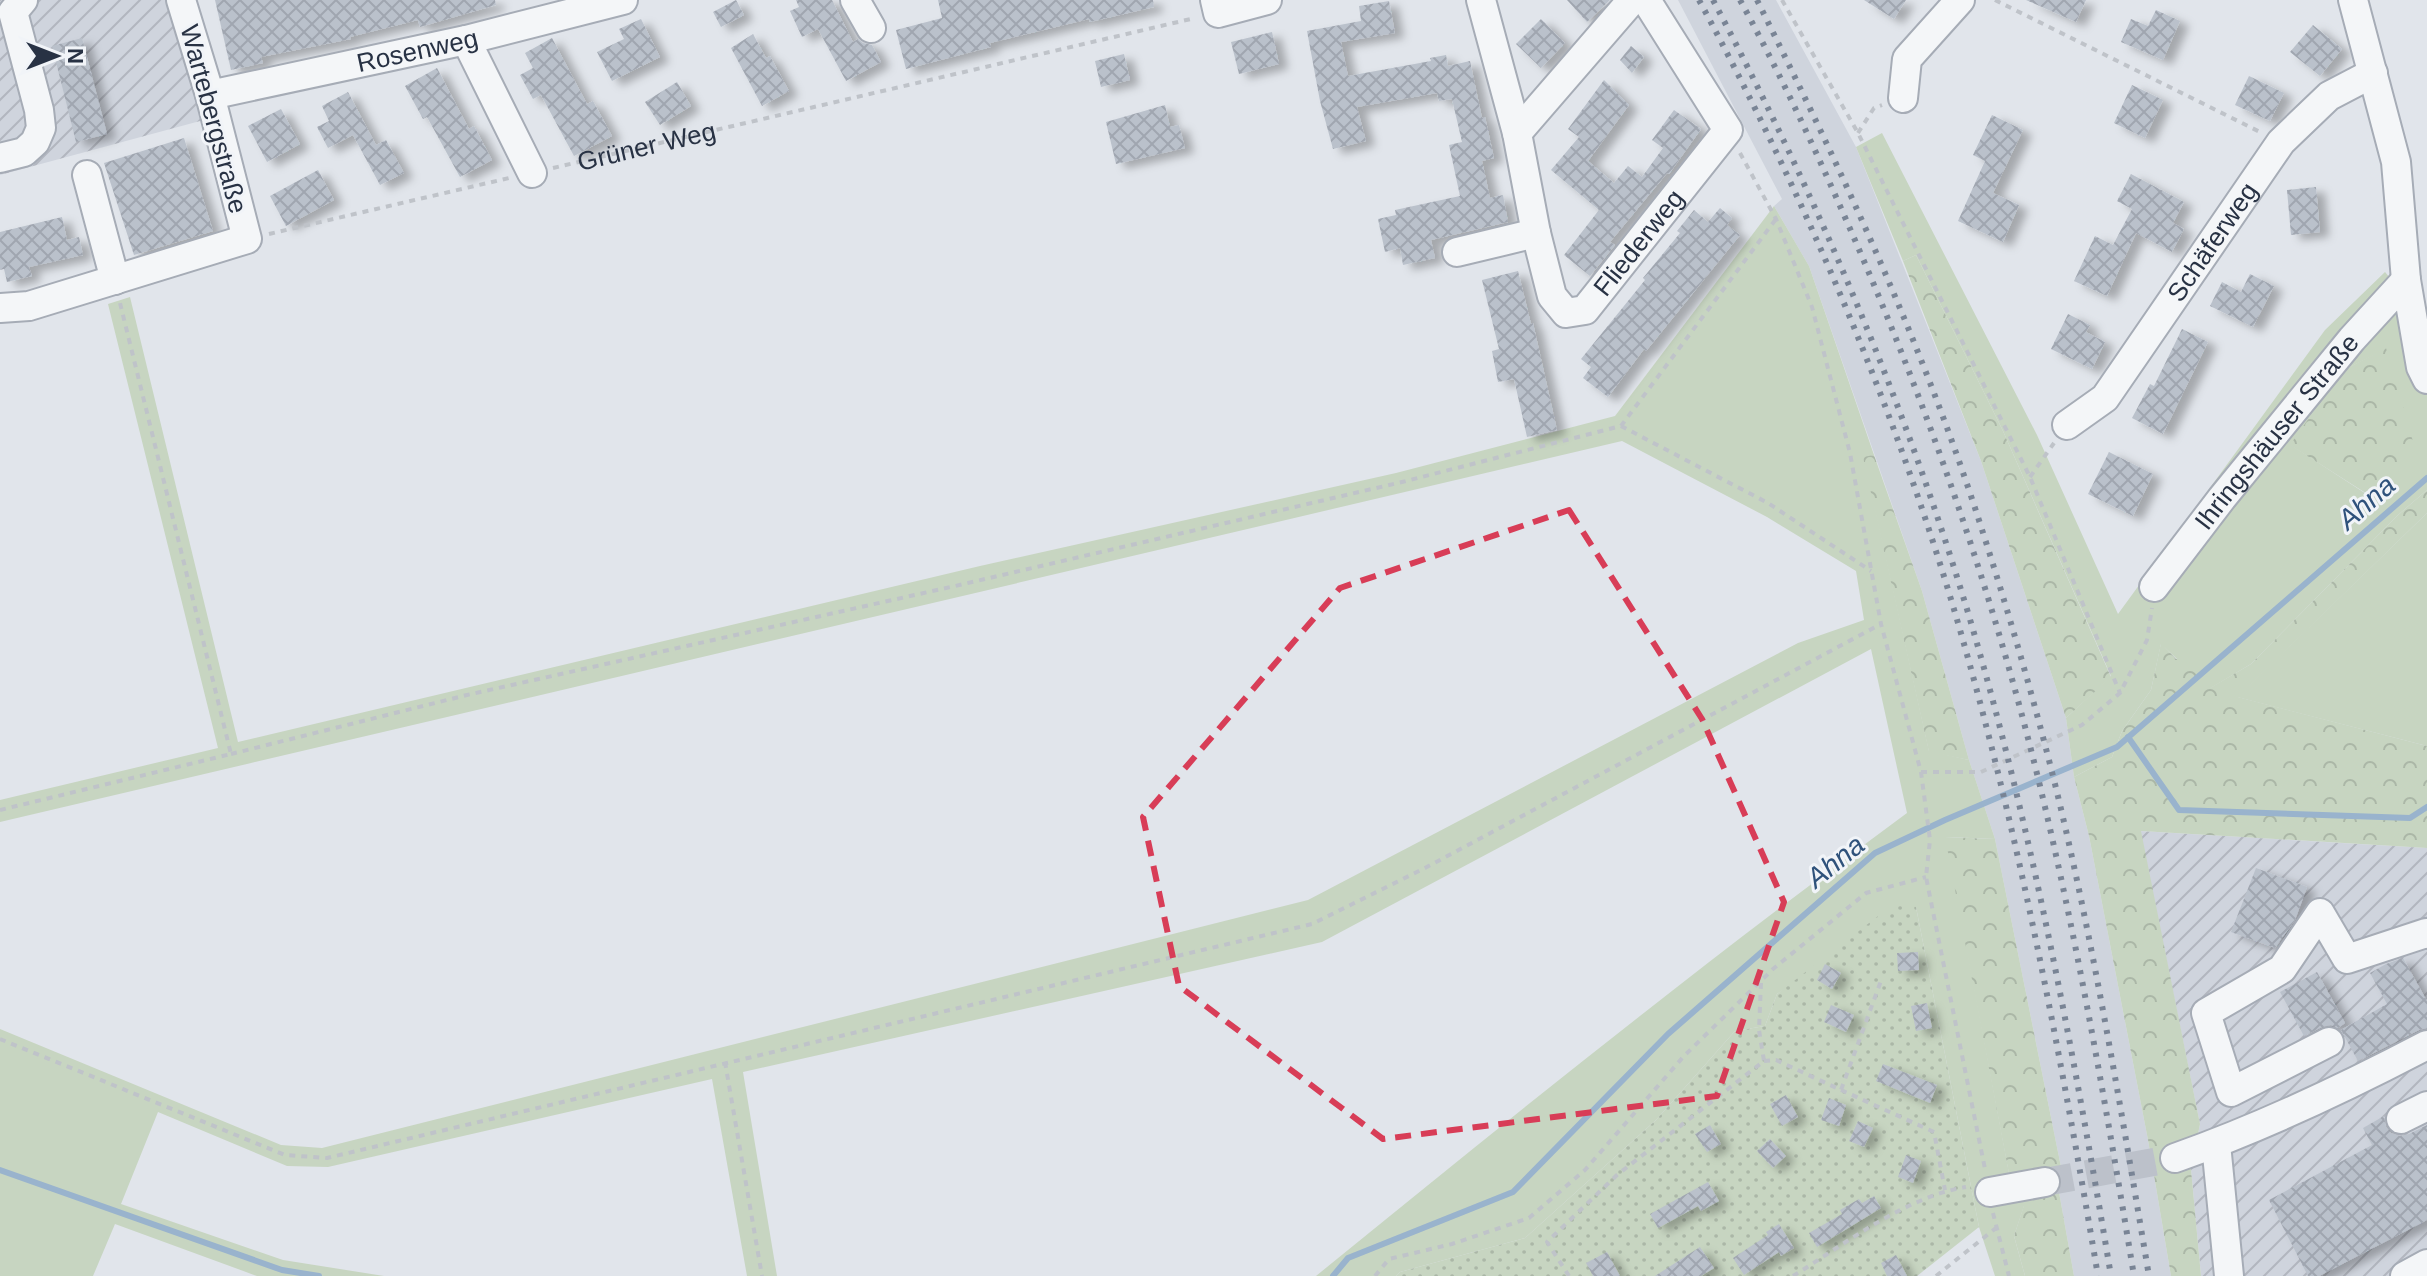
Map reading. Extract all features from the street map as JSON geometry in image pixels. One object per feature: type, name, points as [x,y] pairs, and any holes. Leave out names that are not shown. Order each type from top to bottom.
[{"type":"street","name":"Wartebergstraße","points":[[181,0],[210,95],[247,239]]},
{"type":"street","name":"Rosenweg","points":[[210,95],[466,40],[623,0]]},
{"type":"street","points":[[855,0],[871,28]]},
{"type":"street","points":[[1216,6],[1267,0]]},
{"type":"street","name":"Fliederweg","points":[[1481,0],[1517,133],[1536,233],[1552,296],[1566,313],[1585,310],[1728,130]]},
{"type":"street","points":[[1517,133],[1632,0]]},
{"type":"street","points":[[1646,0],[1728,130]]},
{"type":"street","points":[[1903,98],[1907,59],[1960,0]]},
{"type":"street","points":[[2353,3],[2396,162],[2406,280],[2421,367],[2427,379]]},
{"type":"street","points":[[0,158],[24,152],[35,142],[41,128],[37,99],[12,5]]},
{"type":"street","points":[[466,40],[532,173]]},
{"type":"street","name":"Schäferweg","points":[[2067,425],[2105,398],[2281,142],[2329,96],[2373,73]]},
{"type":"street","points":[[87,175],[115,280]]},
{"type":"street","points":[[1457,252],[1536,233]]},
{"type":"street","points":[[0,308],[29,306],[247,239]]},
{"type":"street","name":"Ihringshäuser Straße","points":[[2154,587],[2352,339],[2406,280]]},
{"type":"street","points":[[2329,1042],[2231,1092],[2206,1013],[2282,969],[2320,913],[2347,959],[2427,934]]},
{"type":"street","points":[[2175,1158],[2216,1144],[2343,1089],[2427,1045]]},
{"type":"street","points":[[2401,1119],[2427,1106]]},
{"type":"street","points":[[2216,1144],[2229,1276]]},
{"type":"street","points":[[1978,1189],[2045,1182]]},
{"type":"street","points":[[2405,1276],[2427,1264]]},
{"type":"path","points":[[1782,0],[1858,133],[2030,477],[2120,693]]},
{"type":"path","points":[[1995,0],[2281,142]]},
{"type":"path","name":"Grüner Weg","points":[[247,239],[532,173],[1216,6]]},
{"type":"path","points":[[1858,133],[1874,108],[1903,98]]},
{"type":"path","points":[[1728,130],[1776,219],[1812,307],[1850,453],[1881,624],[1921,772],[1930,840],[1926,877],[1978,1189],[1945,1190],[1894,1214],[1793,1276]]},
{"type":"path","points":[[0,810],[467,695],[1402,482],[1621,426],[1776,219]]},
{"type":"path","points":[[115,280],[231,754]]},
{"type":"path","points":[[2030,477],[2067,425]]},
{"type":"path","points":[[1621,426],[1768,503],[1871,571]]},
{"type":"path","points":[[1921,772],[1981,772],[2082,725],[2120,693],[2147,640],[2154,587]]},
{"type":"path","points":[[0,1039],[285,1155],[327,1158],[1312,924],[1425,868],[1881,624]]},
{"type":"path","points":[[1375,1276],[1389,1259],[1452,1244],[1529,1218],[1585,1170],[1684,1056],[1762,981],[1866,893],[1926,877]]},
{"type":"path","points":[[1841,1090],[1882,978]]},
{"type":"path","points":[[1762,981],[1759,1030],[1764,1061]]},
{"type":"path","points":[[1569,1276],[1547,1242],[1617,1175],[1764,1061],[1776,1060],[1934,1132],[1945,1190]]},
{"type":"path","points":[[725,1062],[762,1276]]},
{"type":"path","points":[[1936,1276],[1996,1228],[2009,1276]]},
{"type":"highlighted area","points":[[1569,510],[1702,719],[1784,902],[1717,1096],[1383,1139],[1179,986],[1143,817],[1340,588]]},
{"type":"shaded area","points":[[0,0],[191,0],[226,114],[0,175]]},
{"type":"shaded area","points":[[1678,0],[1776,0],[1856,147],[1981,461],[2066,718],[2074,777],[2089,836],[2171,1276],[2074,1276],[2059,1192],[2061,1167],[1995,839],[1969,760],[1922,591],[1809,266],[1774,206],[1782,199]]},
{"type":"shaded area","points":[[2140,831],[2427,848],[2427,1276],[2201,1276],[2191,1169],[2200,1124]]},
{"type":"green space","points":[[1882,133],[2037,435],[2118,614],[2325,330],[2385,272],[2427,322],[2427,490],[2398,515],[2251,664],[2209,689],[2161,644],[2151,690],[2122,731],[2112,757],[2074,777],[2066,718],[2111,676],[2003,431],[1916,255],[1903,261],[1856,147]],"holes":[[[2386,349],[2374,499],[2291,445],[2342,371]]]},
{"type":"green space","points":[[1774,206],[1809,266],[1874,455],[1864,458],[1929,751],[1969,760],[1995,839],[1946,837],[2009,1173],[2061,1167],[2059,1192],[2024,1206],[2014,1236],[2025,1276],[1995,1276],[1979,1227],[1916,907],[1777,994],[1765,1026],[1735,1031],[1656,1120],[1525,1238],[1400,1272],[1396,1276],[1316,1276],[1608,1041],[1907,813],[1871,649],[1322,942],[743,1072],[777,1276],[747,1276],[712,1079],[328,1167],[287,1166],[158,1112],[121,1204],[283,1260],[384,1276],[257,1276],[115,1224],[93,1276],[0,1276],[0,1029],[281,1145],[322,1148],[1308,900],[1798,643],[1864,620],[1856,571],[1767,517],[1622,441],[0,822],[0,800],[218,748],[108,304],[130,297],[238,742],[980,566],[1396,473],[1615,416]]},
{"type":"green space","points":[[1916,255],[2003,431],[2111,677],[2066,718],[1981,461],[1903,261]]},
{"type":"green space","points":[[2386,348],[2414,445],[2375,499],[2290,445],[2342,371]]},
{"type":"green space","points":[[1874,455],[1922,591],[1969,760],[1929,752],[1863,457]]},
{"type":"green space","points":[[2427,490],[2427,513],[2238,697],[2427,746],[2427,848],[2141,831],[2200,1124],[2191,1169],[2201,1276],[2171,1276],[2089,836],[2074,777],[2112,757],[2122,731],[2151,690],[2161,643],[2176,659],[2196,658],[2210,688],[2251,664],[2398,515]]},
{"type":"green space","points":[[2427,513],[2427,746],[2237,697]]},
{"type":"green space","points":[[1945,837],[1995,839],[2061,1167],[2009,1174]]},
{"type":"green space","points":[[1895,903],[1916,907],[1979,1227],[1917,1276],[1396,1276],[1400,1272],[1525,1238],[1656,1120],[1735,1031],[1765,1026],[1777,994]]},
{"type":"green space","points":[[2059,1192],[2074,1276],[2025,1276],[2014,1236],[2024,1205]]},
{"type":"building","points":[[215,0],[495,0],[496,5],[420,27],[418,20],[351,39],[261,57],[263,63],[231,70]]},
{"type":"building","points":[[736,0],[744,15],[721,27],[713,12]]},
{"type":"building","points":[[796,0],[832,0],[853,42],[858,39],[872,45],[881,62],[846,81],[818,29],[802,37],[790,11],[799,7]]},
{"type":"building","points":[[938,0],[1153,0],[1154,7],[990,43],[991,47],[906,69],[896,30],[942,18]]},
{"type":"building","points":[[1567,0],[1610,0],[1587,22]]},
{"type":"building","points":[[1864,0],[1906,0],[1894,19]]},
{"type":"building","points":[[2026,0],[2086,0],[2076,22]]},
{"type":"building","points":[[1389,1],[1395,33],[1341,42],[1348,76],[1431,61],[1430,58],[1446,55],[1448,66],[1470,61],[1494,158],[1482,161],[1490,198],[1503,195],[1508,222],[1431,240],[1435,258],[1403,265],[1400,248],[1385,252],[1378,219],[1396,215],[1395,210],[1460,196],[1449,145],[1462,142],[1452,99],[1439,101],[1437,93],[1357,107],[1366,141],[1333,149],[1307,31],[1361,21],[1359,6]]},
{"type":"building","points":[[2156,10],[2180,21],[2163,60],[2121,42],[2131,19],[2148,26]]},
{"type":"building","points":[[641,19],[660,57],[612,81],[597,52],[624,39],[619,29]]},
{"type":"building","points":[[1541,19],[1565,43],[1541,68],[1516,44]]},
{"type":"building","points":[[2313,25],[2342,49],[2320,76],[2290,52]]},
{"type":"building","points":[[1272,32],[1279,64],[1239,74],[1231,42]]},
{"type":"building","points":[[753,34],[766,58],[770,56],[789,91],[762,106],[731,48]]},
{"type":"building","points":[[82,38],[107,134],[76,142],[52,46]]},
{"type":"building","points":[[552,38],[587,104],[593,101],[612,136],[574,156],[541,95],[533,99],[520,75],[533,68],[525,53]]},
{"type":"building","points":[[1631,46],[1644,57],[1632,73],[1620,60]]},
{"type":"building","points":[[1124,54],[1130,80],[1101,87],[1095,61]]},
{"type":"building","points":[[437,68],[469,129],[474,126],[492,160],[460,177],[427,117],[423,119],[405,86]]},
{"type":"building","points":[[2249,76],[2284,93],[2270,121],[2235,105]]},
{"type":"building","points":[[1604,80],[1629,105],[1588,161],[1614,183],[1628,166],[1642,177],[1663,148],[1652,140],[1674,110],[1701,129],[1669,174],[1610,242],[1615,245],[1590,276],[1564,255],[1599,210],[1551,170],[1579,137],[1568,129]]},
{"type":"building","points":[[677,82],[691,106],[660,125],[645,102]]},
{"type":"building","points":[[2132,85],[2163,100],[2145,138],[2114,123]]},
{"type":"building","points":[[348,92],[376,145],[386,140],[404,173],[380,185],[353,135],[328,148],[317,127],[329,121],[322,106]]},
{"type":"building","points":[[1165,105],[1170,127],[1179,125],[1185,148],[1116,164],[1106,122]]},
{"type":"building","points":[[281,109],[300,144],[267,162],[248,126]]},
{"type":"building","points":[[1992,115],[2023,130],[1993,193],[2019,205],[2003,242],[1958,221],[1985,161],[1973,155]]},
{"type":"building","points":[[184,138],[213,231],[134,255],[104,163]]},
{"type":"building","points":[[318,170],[334,200],[286,226],[270,196]]},
{"type":"building","points":[[2131,174],[2184,202],[2173,223],[2184,229],[2172,252],[2136,233],[2107,296],[2074,281],[2095,236],[2113,245],[2132,209],[2117,201]]},
{"type":"building","points":[[2316,187],[2320,232],[2291,235],[2287,190]]},
{"type":"building","points":[[1720,208],[1732,218],[1727,225],[1740,235],[1646,351],[1644,349],[1608,397],[1583,378],[1591,367],[1581,359],[1645,280],[1643,278],[1680,233],[1677,231],[1694,210],[1708,222]]},
{"type":"building","points":[[62,217],[67,240],[79,237],[83,255],[29,267],[32,276],[7,282],[4,269],[0,270],[0,232]]},
{"type":"building","points":[[1518,271],[1557,430],[1527,437],[1514,379],[1498,382],[1492,351],[1499,349],[1482,280]]},
{"type":"building","points":[[2250,274],[2274,286],[2253,327],[2210,306],[2222,282],[2241,292]]},
{"type":"building","points":[[2068,314],[2090,325],[2086,332],[2105,342],[2092,369],[2051,349]]},
{"type":"building","points":[[2182,329],[2208,342],[2163,434],[2132,418],[2150,384],[2154,386]]},
{"type":"building","points":[[2109,452],[2153,474],[2133,516],[2088,494]]},
{"type":"building","points":[[2256,868],[2307,887],[2295,920],[2275,948],[2231,932]]},
{"type":"building","points":[[1918,952],[1919,970],[1898,971],[1897,953]]},
{"type":"building","points":[[2403,958],[2427,1001],[2427,1028],[2358,1061],[2341,1030],[2387,1004],[2370,973]]},
{"type":"building","points":[[1825,964],[1841,973],[1832,989],[1817,980]]},
{"type":"building","points":[[2317,972],[2345,1023],[2338,1028],[2331,1025],[2322,1027],[2304,1036],[2280,992]]},
{"type":"building","points":[[1927,1003],[1932,1028],[1916,1031],[1911,1006]]},
{"type":"building","points":[[1831,1005],[1854,1015],[1846,1032],[1824,1022]]},
{"type":"building","points":[[1883,1064],[1937,1085],[1930,1103],[1876,1081]]},
{"type":"building","points":[[1786,1095],[1798,1117],[1782,1126],[1770,1104]]},
{"type":"building","points":[[1829,1098],[1846,1105],[1839,1126],[1821,1120]]},
{"type":"building","points":[[2384,1116],[2386,1127],[2399,1136],[2427,1125],[2427,1220],[2319,1276],[2308,1276],[2269,1200],[2372,1145],[2363,1128]]},
{"type":"building","points":[[1858,1121],[1873,1128],[1864,1147],[1849,1141]]},
{"type":"building","points":[[1710,1125],[1721,1144],[1707,1152],[1695,1134]]},
{"type":"building","points":[[1770,1139],[1786,1156],[1773,1168],[1757,1151]]},
{"type":"building","points":[[1906,1155],[1921,1161],[1913,1183],[1898,1177]]},
{"type":"building","points":[[1708,1182],[1719,1201],[1701,1211],[1698,1206],[1658,1228],[1650,1214]]},
{"type":"building","points":[[1874,1196],[1881,1208],[1817,1247],[1809,1233],[1842,1214],[1840,1210],[1859,1199],[1862,1203]]},
{"type":"building","points":[[1779,1224],[1794,1248],[1781,1256],[1779,1252],[1744,1275],[1733,1258]]},
{"type":"building","points":[[1700,1247],[1714,1268],[1701,1276],[1655,1276]]},
{"type":"building","points":[[1607,1252],[1620,1276],[1593,1276],[1586,1263]]},
{"type":"building","points":[[1896,1255],[1907,1276],[1887,1276],[1881,1263]]},
{"type":"waterway","name":"Ahna","points":[[1333,1276],[1348,1258],[1513,1192],[1668,1034],[1875,853],[2117,747],[2427,478]]},
{"type":"waterway","points":[[2128,737],[2179,810],[2410,818],[2427,807]]},
{"type":"waterway","points":[[0,1170],[282,1270],[319,1276]]},
{"type":"tunnel","points":[[2045,1182],[2175,1158]]},
{"type":"railway","points":[[1699,0],[1775,150],[1845,305],[1906,463],[1933,543],[1980,703],[2020,866],[2054,1029],[2098,1276]]},
{"type":"railway","points":[[1713,0],[1788,149],[1856,302],[1917,458],[1969,616],[2013,779],[2050,944],[2111,1276]]},
{"type":"railway","points":[[1740,0],[1812,143],[1880,298],[1933,435],[1981,574],[2022,715],[2054,847],[2092,1030],[2134,1276]]},
{"type":"railway","points":[[1757,0],[1818,124],[1902,313],[1952,442],[2017,643],[2054,780],[2082,903],[2149,1276]]}]
